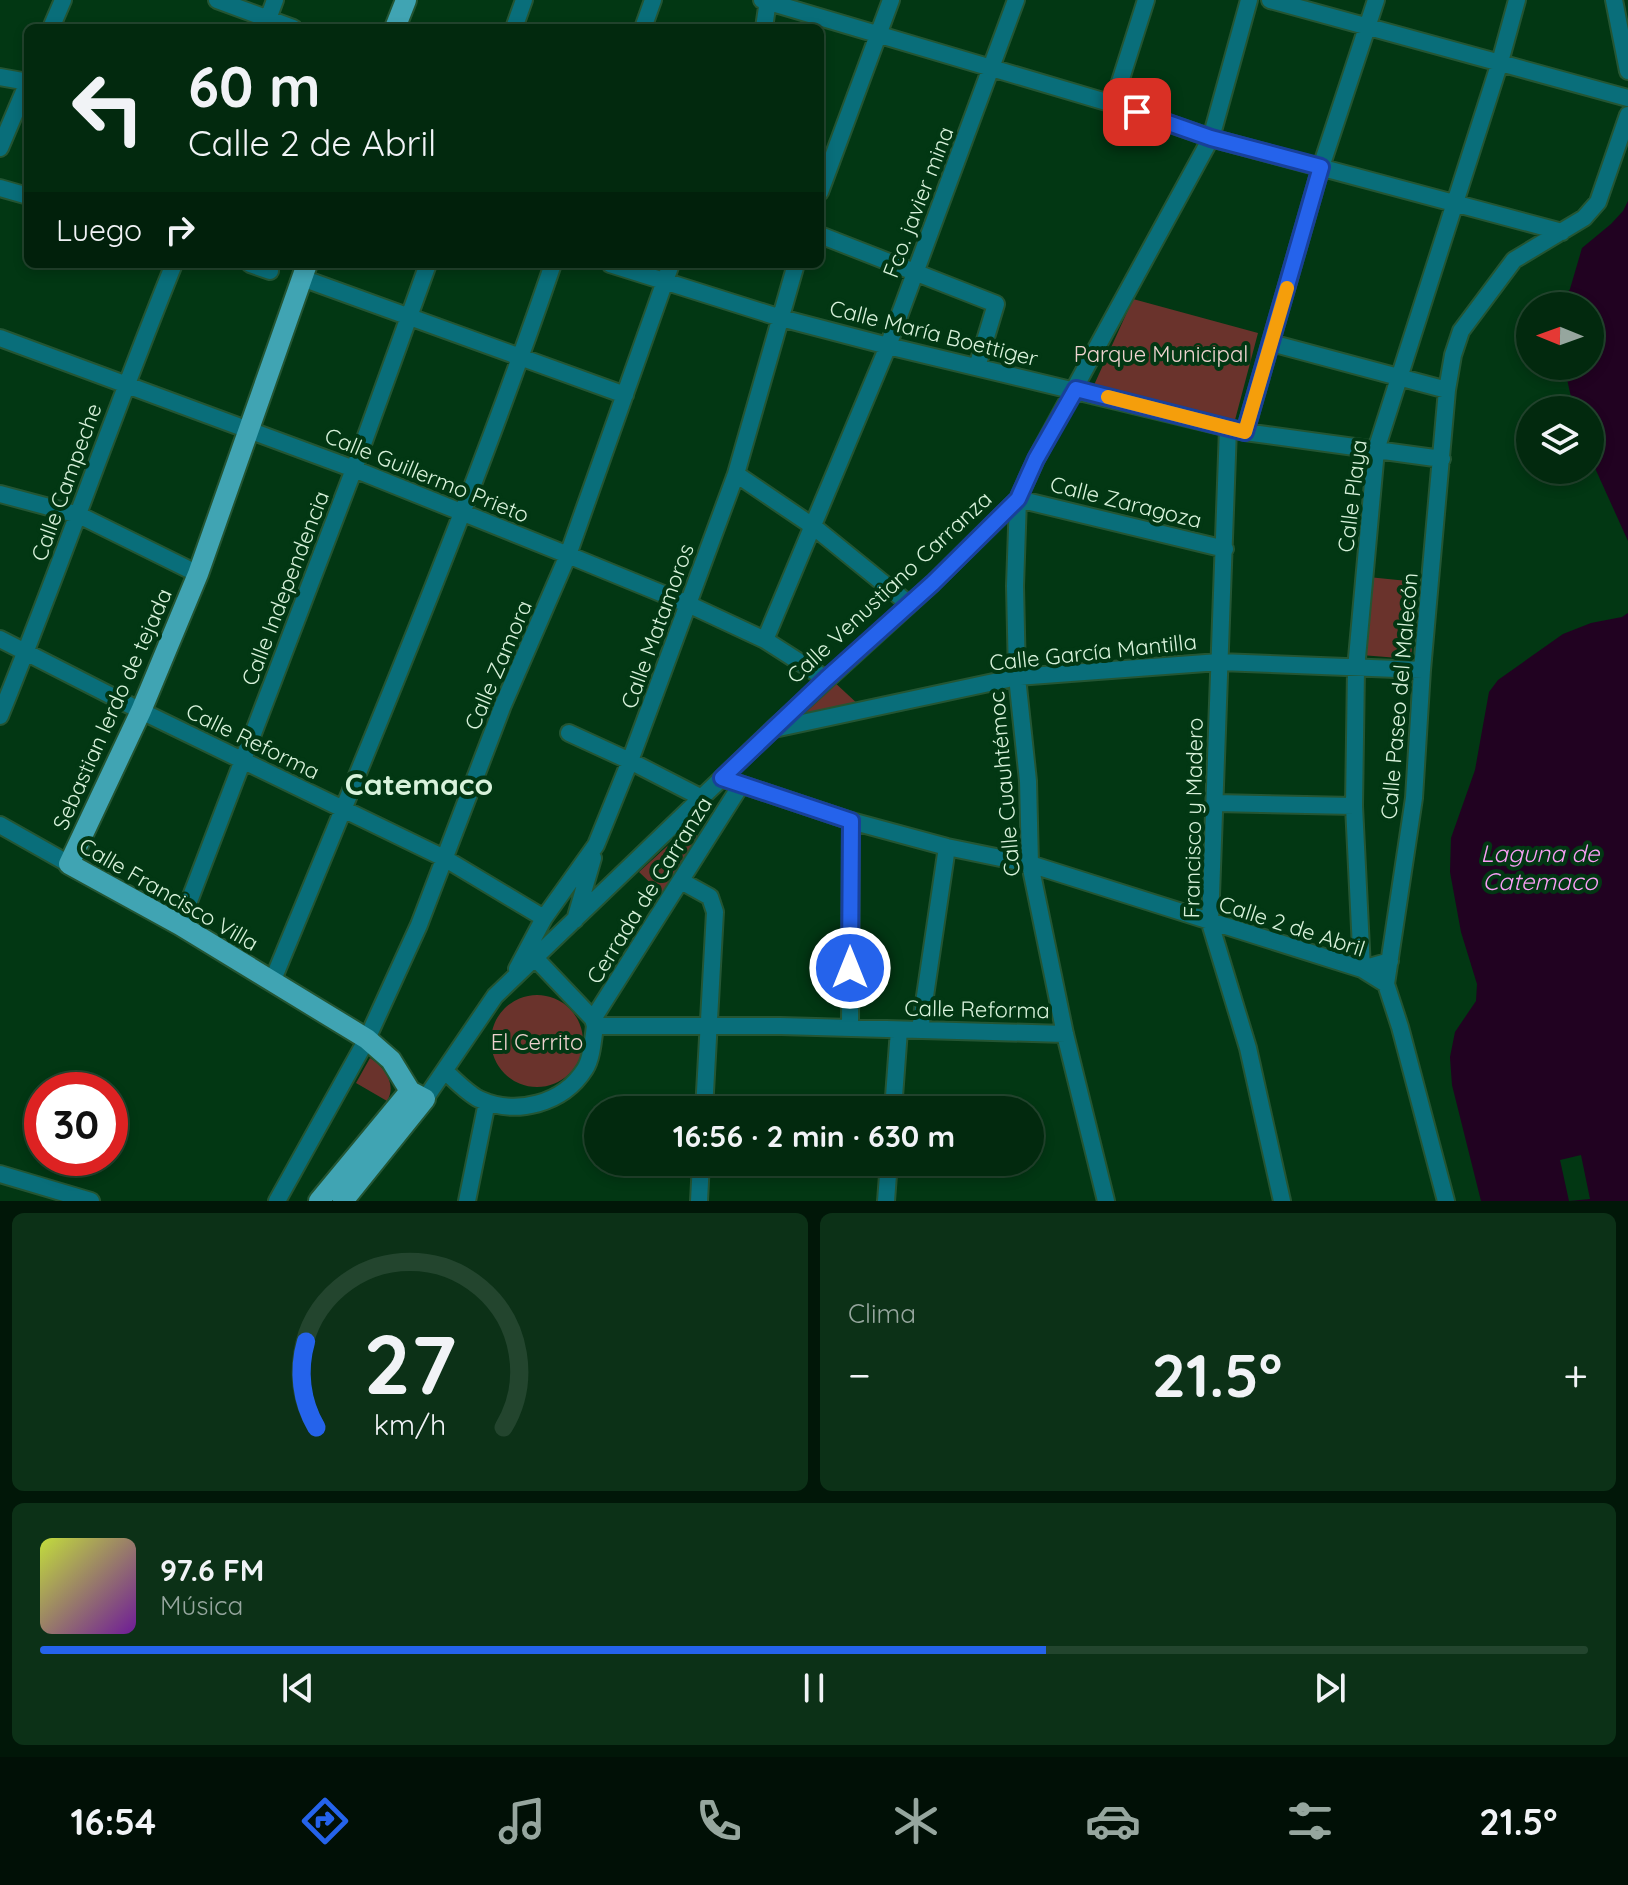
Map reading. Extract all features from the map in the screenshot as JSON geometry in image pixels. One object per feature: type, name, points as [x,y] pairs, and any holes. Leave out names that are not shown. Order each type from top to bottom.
[{"type":"main road","points":[[397,24],[406,0]]},
{"type":"main road","name":"Sebastian lerdo de tejada","points":[[69,864],[141,711],[198,574],[304,271]]},
{"type":"main road","name":"Calle Francisco Villa","points":[[69,864],[180,925],[367,1039],[391,1060],[417,1095]]},
{"type":"main road","points":[[319,1201],[417,1095]]},
{"type":"main road","points":[[343,1201],[417,1095]]},
{"type":"street","points":[[53,24],[63,0]]},
{"type":"street","points":[[217,0],[267,23],[275,0]]},
{"type":"street","points":[[515,24],[524,0]]},
{"type":"street","points":[[644,24],[653,0]]},
{"type":"street","points":[[824,181],[891,0]]},
{"type":"street","name":"Fco. javier mina","points":[[765,640],[888,346],[1016,0]]},
{"type":"street","points":[[1113,104],[1146,0]]},
{"type":"street","name":"Calle Venustiano Carranza","points":[[417,1095],[445,1071],[495,996],[1018,499],[1036,459],[1211,138],[1249,0]]},
{"type":"street","points":[[1270,0],[1628,98]]},
{"type":"street","points":[[1245,432],[1321,167],[1376,0]]},
{"type":"street","name":"Calle Playa","points":[[1362,969],[1354,806],[1356,669],[1376,450],[1517,0]]},
{"type":"street","points":[[1614,0],[1628,71]]},
{"type":"street","points":[[764,24],[766,1],[1113,104],[1211,138],[1562,232]]},
{"type":"street","points":[[0,77],[24,81]]},
{"type":"street","points":[[0,148],[24,91]]},
{"type":"street","name":"Calle Paseo del Malecón","points":[[1446,1201],[1386,984],[1414,798],[1447,390],[1461,331],[1514,260],[1584,218],[1598,202],[1628,115]]},
{"type":"street","points":[[0,188],[24,195]]},
{"type":"street","points":[[824,237],[996,304],[977,367]]},
{"type":"street","name":"Calle Campeche","points":[[0,716],[172,268]]},
{"type":"street","points":[[261,268],[270,271]]},
{"type":"street","name":"Calle Independencia","points":[[180,925],[354,469],[427,268]]},
{"type":"street","points":[[272,982],[440,574],[552,268]]},
{"type":"street","name":"Calle María Boettiger","points":[[622,268],[781,318],[1245,432],[1442,459]]},
{"type":"street","name":"Calle Zamora","points":[[277,1201],[367,1039],[419,925],[503,705],[568,555],[669,268]]},
{"type":"street","name":"Calle Matamoros","points":[[510,983],[544,918],[596,845],[630,761],[736,474],[795,268]]},
{"type":"street","points":[[304,271],[409,318],[625,395]]},
{"type":"street","name":"Calle Guillermo Prieto","points":[[0,338],[354,469],[690,605],[765,640],[826,679]]},
{"type":"street","points":[[1271,343],[1447,390]]},
{"type":"street","name":"Francisco y Madero","points":[[1228,428],[1210,923],[1248,1048],[1282,1201]]},
{"type":"street","points":[[736,474],[814,527],[909,604]]},
{"type":"street","points":[[0,494],[79,515],[198,574]]},
{"type":"street","name":"Calle Zaragoza","points":[[1018,499],[1225,549]]},
{"type":"street","name":"Calle Cuauhtémoc","points":[[1018,499],[1015,586],[1017,677],[1028,781],[1030,864],[1065,1034],[1106,1201]]},
{"type":"street","name":"Calle Reforma","points":[[0,639],[444,858],[544,918]]},
{"type":"street","name":"Calle García Mantilla","points":[[773,729],[1017,677],[1219,662],[1422,670]]},
{"type":"street","points":[[569,733],[702,798]]},
{"type":"street","name":"Calle 2 de Abril","points":[[722,778],[851,821],[947,847],[1030,864],[1362,969],[1386,984]]},
{"type":"street","name":"Cerrada de Carranza","points":[[594,1023],[741,785]]},
{"type":"street","points":[[1216,803],[1354,806]]},
{"type":"street","points":[[850,1028],[851,821]]},
{"type":"street","name":"Calle Francisco Villa","points":[[0,825],[69,864]]},
{"type":"street","points":[[574,920],[596,845]]},
{"type":"street","points":[[920,1030],[947,847]]},
{"type":"street","points":[[681,881],[710,897],[715,912],[705,1096]]},
{"type":"street","points":[[445,1071],[476,1098],[517,1108],[555,1098],[574,1084],[587,1067],[594,1023],[536,959]]},
{"type":"street","points":[[1362,969],[1390,961]]},
{"type":"street","name":"Calle Reforma","points":[[594,1023],[1065,1034]]},
{"type":"street","points":[[894,1096],[899,1030]]},
{"type":"street","points":[[467,1201],[487,1102]]},
{"type":"street","points":[[0,1174],[91,1201]]},
{"type":"street","points":[[699,1201],[700,1176]]},
{"type":"street","points":[[886,1201],[888,1176]]},
{"type":"green space","name":"Parque Municipal","points":[[1133,299],[1258,333],[1235,420],[1094,385]]},
{"type":"green space","points":[[1368,577],[1418,582],[1411,659],[1361,655]]},
{"type":"green space","points":[[832,680],[860,706],[795,718]]},
{"type":"green space","points":[[688,827],[703,841],[662,894],[639,872]]},
{"type":"green space","name":"El Cerrito","points":[[537,995],[555,999],[569,1009],[579,1023],[583,1041],[579,1059],[569,1073],[555,1083],[537,1087],[519,1083],[505,1073],[495,1059],[491,1041],[495,1023],[505,1009],[519,999]]},
{"type":"green space","points":[[370,1058],[388,1077],[391,1089],[387,1101],[356,1083]]},
{"type":"water","points":[[1628,201],[1628,541],[1602,484],[1604,396],[1571,396],[1567,380],[1604,380],[1604,292],[1568,292],[1582,248],[1623,211]]},
{"type":"water","name":"Laguna de Catemaco","points":[[1628,613],[1628,1201],[1481,1201],[1452,1085],[1450,1057],[1455,1032],[1476,1001],[1477,984],[1461,932],[1450,872],[1451,838],[1475,770],[1489,692],[1498,680],[1563,634]]},
{"type":"pier","points":[[1581,1155],[1590,1199],[1569,1201],[1560,1160]]},
{"type":"slow traffic","points":[[1108,397],[1245,432],[1287,288]]},
{"type":"district","name":"Catemaco","points":[[419,784]]},
{"type":"route","points":[[850,968],[851,821],[722,778],[933,583],[1018,499],[1036,459],[1076,389],[1245,432],[1321,167],[1211,138],[1137,112]]}]
